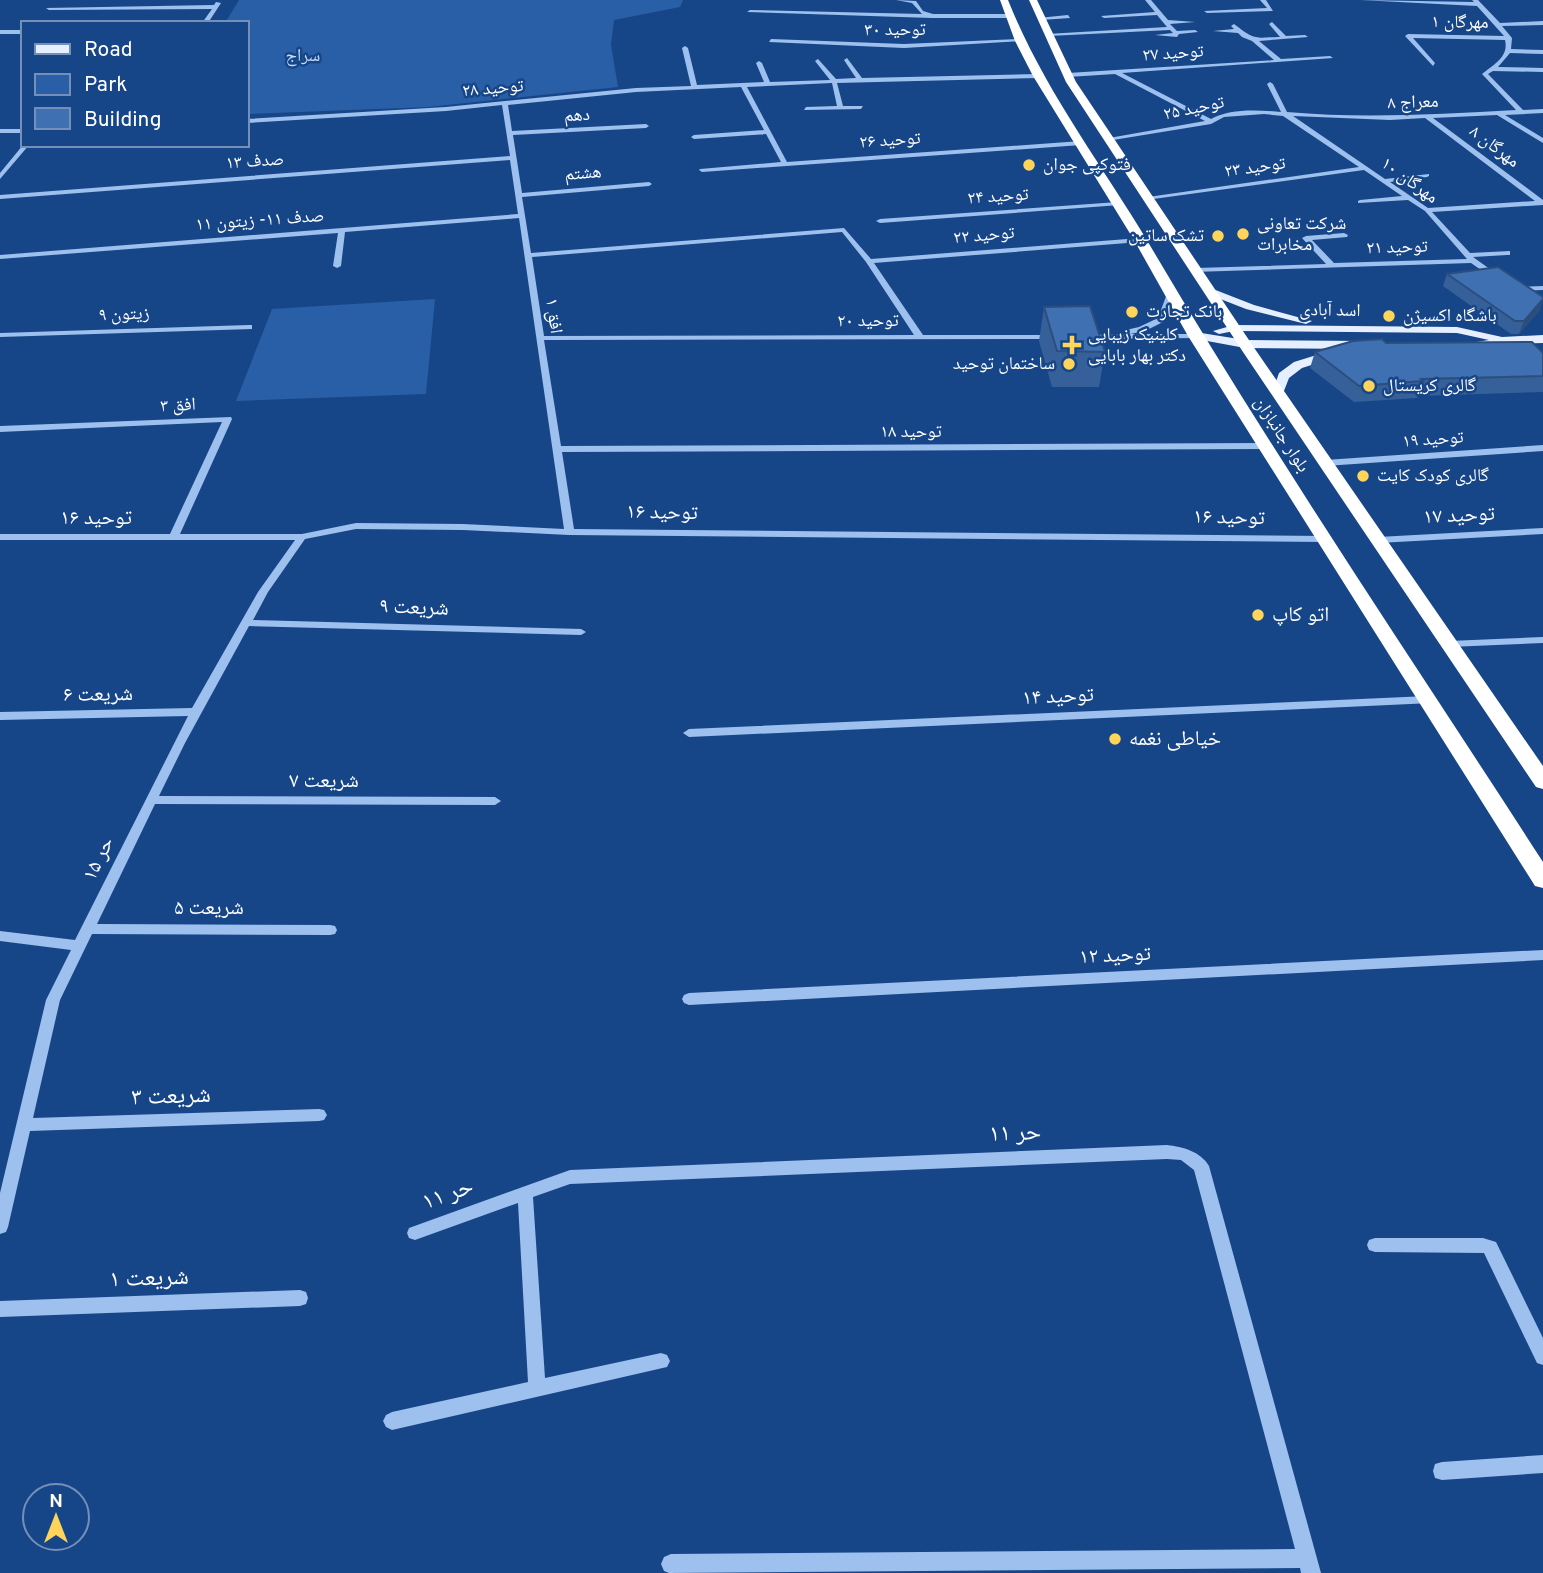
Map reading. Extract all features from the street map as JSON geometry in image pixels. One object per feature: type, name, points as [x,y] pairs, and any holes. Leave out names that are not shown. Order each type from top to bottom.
[{"type":"highway","name":"بلوار جانبازان","points":[[1004,0],[1020,41],[1038,76],[1140,240],[1195,336],[1543,880]]},
{"type":"highway","name":"بلوار جانبازان","points":[[1033,0],[1068,75],[1148,199],[1543,782]]},
{"type":"main road","points":[[1209,291],[1280,315],[1372,329]]},
{"type":"main road","name":"اسد آبادی","points":[[1195,336],[1234,328],[1457,330],[1508,340]]},
{"type":"main road","name":"اسد آبادی","points":[[1195,336],[1245,344],[1377,346],[1326,355],[1298,365],[1283,376],[1278,393]]},
{"type":"main road","name":"اسد آبادی","points":[[1460,346],[1543,339]]},
{"type":"street","points":[[206,21],[220,0]]},
{"type":"street","points":[[899,0],[913,1],[921,12],[932,16]]},
{"type":"street","points":[[1144,36],[1177,35],[1148,0]]},
{"type":"street","points":[[1207,11],[1271,10],[1263,0]]},
{"type":"street","points":[[1365,0],[1477,2],[1500,24],[1510,43],[1505,60],[1485,74],[1521,112]]},
{"type":"street","points":[[49,8],[215,7]]},
{"type":"street","points":[[750,12],[1011,16]]},
{"type":"street","points":[[1104,16],[1159,13]]},
{"type":"street","points":[[1041,18],[1068,17]]},
{"type":"street","points":[[1171,28],[1192,22]]},
{"type":"street","points":[[1272,24],[1284,38]]},
{"type":"street","points":[[1500,24],[1542,24]]},
{"type":"street","points":[[1049,34],[1171,28],[1195,32]]},
{"type":"street","points":[[1216,31],[1237,29],[1279,61]]},
{"type":"street","points":[[0,32],[21,32]]},
{"type":"street","name":"مهرگان ۱","points":[[1433,64],[1408,36],[1508,38]]},
{"type":"street","points":[[1254,40],[1305,37]]},
{"type":"street","name":"توحید ۳۰","points":[[771,41],[904,46],[1020,41]]},
{"type":"street","points":[[685,48],[694,87]]},
{"type":"street","points":[[1508,51],[1543,52]]},
{"type":"street","name":"توحید ۲۷","points":[[1068,75],[1330,58]]},
{"type":"street","points":[[848,60],[860,80]]},
{"type":"street","points":[[818,61],[834,81],[840,107]]},
{"type":"street","points":[[759,63],[768,84]]},
{"type":"street","points":[[1492,69],[1543,70]]},
{"type":"street","points":[[1116,72],[1212,122]]},
{"type":"street","name":"توحید ۲۸","points":[[248,121],[505,104],[694,87],[1038,76]]},
{"type":"street","points":[[1270,83],[1285,114]]},
{"type":"street","points":[[743,85],[785,164]]},
{"type":"street","name":"افق ۱","points":[[505,104],[569,532]]},
{"type":"street","points":[[806,109],[861,107]]},
{"type":"street","name":"معراج ۸","points":[[1285,114],[1322,117],[1426,116],[1543,111]]},
{"type":"street","name":"توحید ۲۵","points":[[1109,139],[1212,122],[1223,115],[1264,112],[1285,114]]},
{"type":"street","points":[[1498,113],[1542,141]]},
{"type":"street","name":"مهرگان ۱۰","points":[[1285,114],[1427,210],[1470,258],[1534,299]]},
{"type":"street","name":"مهرگان ۸","points":[[1426,116],[1543,203]]},
{"type":"street","name":"دهم","points":[[509,134],[646,125]]},
{"type":"street","points":[[0,131],[21,131]]},
{"type":"street","points":[[694,136],[767,132]]},
{"type":"street","name":"توحید ۲۶","points":[[702,170],[1081,143]]},
{"type":"street","points":[[0,177],[24,147]]},
{"type":"street","name":"صدف ۱۳","points":[[0,197],[513,158]]},
{"type":"street","name":"توحید ۲۳","points":[[1148,199],[1366,168]]},
{"type":"street","points":[[1384,181],[1427,175]]},
{"type":"street","name":"هشتم","points":[[519,195],[649,184]]},
{"type":"street","points":[[1360,202],[1409,198]]},
{"type":"street","points":[[1427,210],[1543,203]]},
{"type":"street","name":"توحید ۲۴","points":[[880,221],[1118,204]]},
{"type":"street","name":"صدف ۱۱- زیتون ۱۱","points":[[0,257],[522,216]]},
{"type":"street","points":[[337,266],[342,230]]},
{"type":"street","points":[[527,255],[844,230],[869,261],[920,337]]},
{"type":"street","points":[[1332,266],[1306,238],[1344,235]]},
{"type":"street","name":"توحید ۲۲","points":[[869,261],[1140,240]]},
{"type":"street","name":"توحید ۲۱","points":[[1196,270],[1332,266],[1470,258],[1507,253]]},
{"type":"street","points":[[1516,289],[1543,288]]},
{"type":"street","points":[[1102,337],[1142,329],[1162,319],[1171,293]]},
{"type":"street","name":"زیتون ۹","points":[[0,335],[249,327]]},
{"type":"street","points":[[1074,337],[1195,336]]},
{"type":"street","name":"توحید ۲۰","points":[[540,338],[1060,337]]},
{"type":"street","name":"افق ۳","points":[[0,429],[228,419],[174,537]]},
{"type":"street","name":"توحید ۱۸","points":[[557,449],[1266,446]]},
{"type":"street","name":"توحید ۱۹","points":[[1325,463],[1543,448]]},
{"type":"street","name":"توحید ۱۶","points":[[0,537],[302,537],[356,526],[569,532],[1324,539]]},
{"type":"street","name":"توحید ۱۷","points":[[1378,540],[1543,531]]},
{"type":"street","name":"حر ۱۵","points":[[0,1227],[53,1000],[197,712],[263,592],[302,537]]},
{"type":"street","name":"شریعت ۹","points":[[246,623],[581,632]]},
{"type":"street","points":[[1449,644],[1543,640]]},
{"type":"street","name":"توحید ۱۴","points":[[689,733],[1428,700]]},
{"type":"street","name":"شریعت ۶","points":[[0,716],[197,712]]},
{"type":"street","name":"شریعت ۷","points":[[152,800],[495,801]]},
{"type":"street","name":"شریعت ۵","points":[[88,929],[330,930]]},
{"type":"street","points":[[0,936],[79,946]]},
{"type":"street","name":"توحید ۱۲","points":[[689,999],[1543,954]]},
{"type":"street","name":"شریعت ۳","points":[[24,1125],[319,1115]]},
{"type":"street","name":"حر ۱۱","points":[[415,1233],[570,1177],[1167,1152],[1184,1154],[1201,1166],[1309,1566]]},
{"type":"street","points":[[525,1193],[537,1387]]},
{"type":"street","points":[[1374,1245],[1490,1247],[1543,1357]]},
{"type":"street","name":"شریعت ۱","points":[[0,1309],[300,1298]]},
{"type":"street","points":[[392,1421],[661,1361]]},
{"type":"street","points":[[1442,1471],[1543,1464]]},
{"type":"street","points":[[671,1564],[1309,1566]]},
{"type":"green space","name":"سراج","points":[[239,0],[683,0],[680,7],[614,20],[611,45],[618,87],[428,107],[248,114],[248,21],[226,21]]},
{"type":"green space","points":[[435,299],[426,394],[236,401],[272,309]]},
{"type":"building","points":[[1498,267],[1543,297],[1524,321],[1515,321],[1447,274]]},
{"type":"building","points":[[1090,306],[1105,352],[1057,351],[1044,307]]},
{"type":"building","points":[[1382,339],[1386,343],[1532,342],[1543,353],[1543,376],[1421,379],[1423,381],[1359,386],[1315,352],[1353,341]]},
{"type":"place","name":"فتوکپی جوان","points":[[1029,165]]},
{"type":"place","name":"شرکت تعاونی مخابرات","points":[[1243,234]]},
{"type":"place","name":"تشک ساتین","points":[[1218,236]]},
{"type":"place","name":"بانک تجارت","points":[[1132,312]]},
{"type":"place","name":"باشگاه اکسیژن","points":[[1389,316]]},
{"type":"place","name":"کلینیک زیبایی دکتر بهار بابایی","points":[[1072,345]]},
{"type":"place","name":"ساختمان توحید","points":[[1069,364]]},
{"type":"place","name":"گالری کریستال","points":[[1369,386]]},
{"type":"place","name":"گالری کودک کایت","points":[[1363,476]]},
{"type":"place","name":"اتو کاپ","points":[[1258,615]]},
{"type":"place","name":"خیاطی نغمه","points":[[1115,739]]}]
